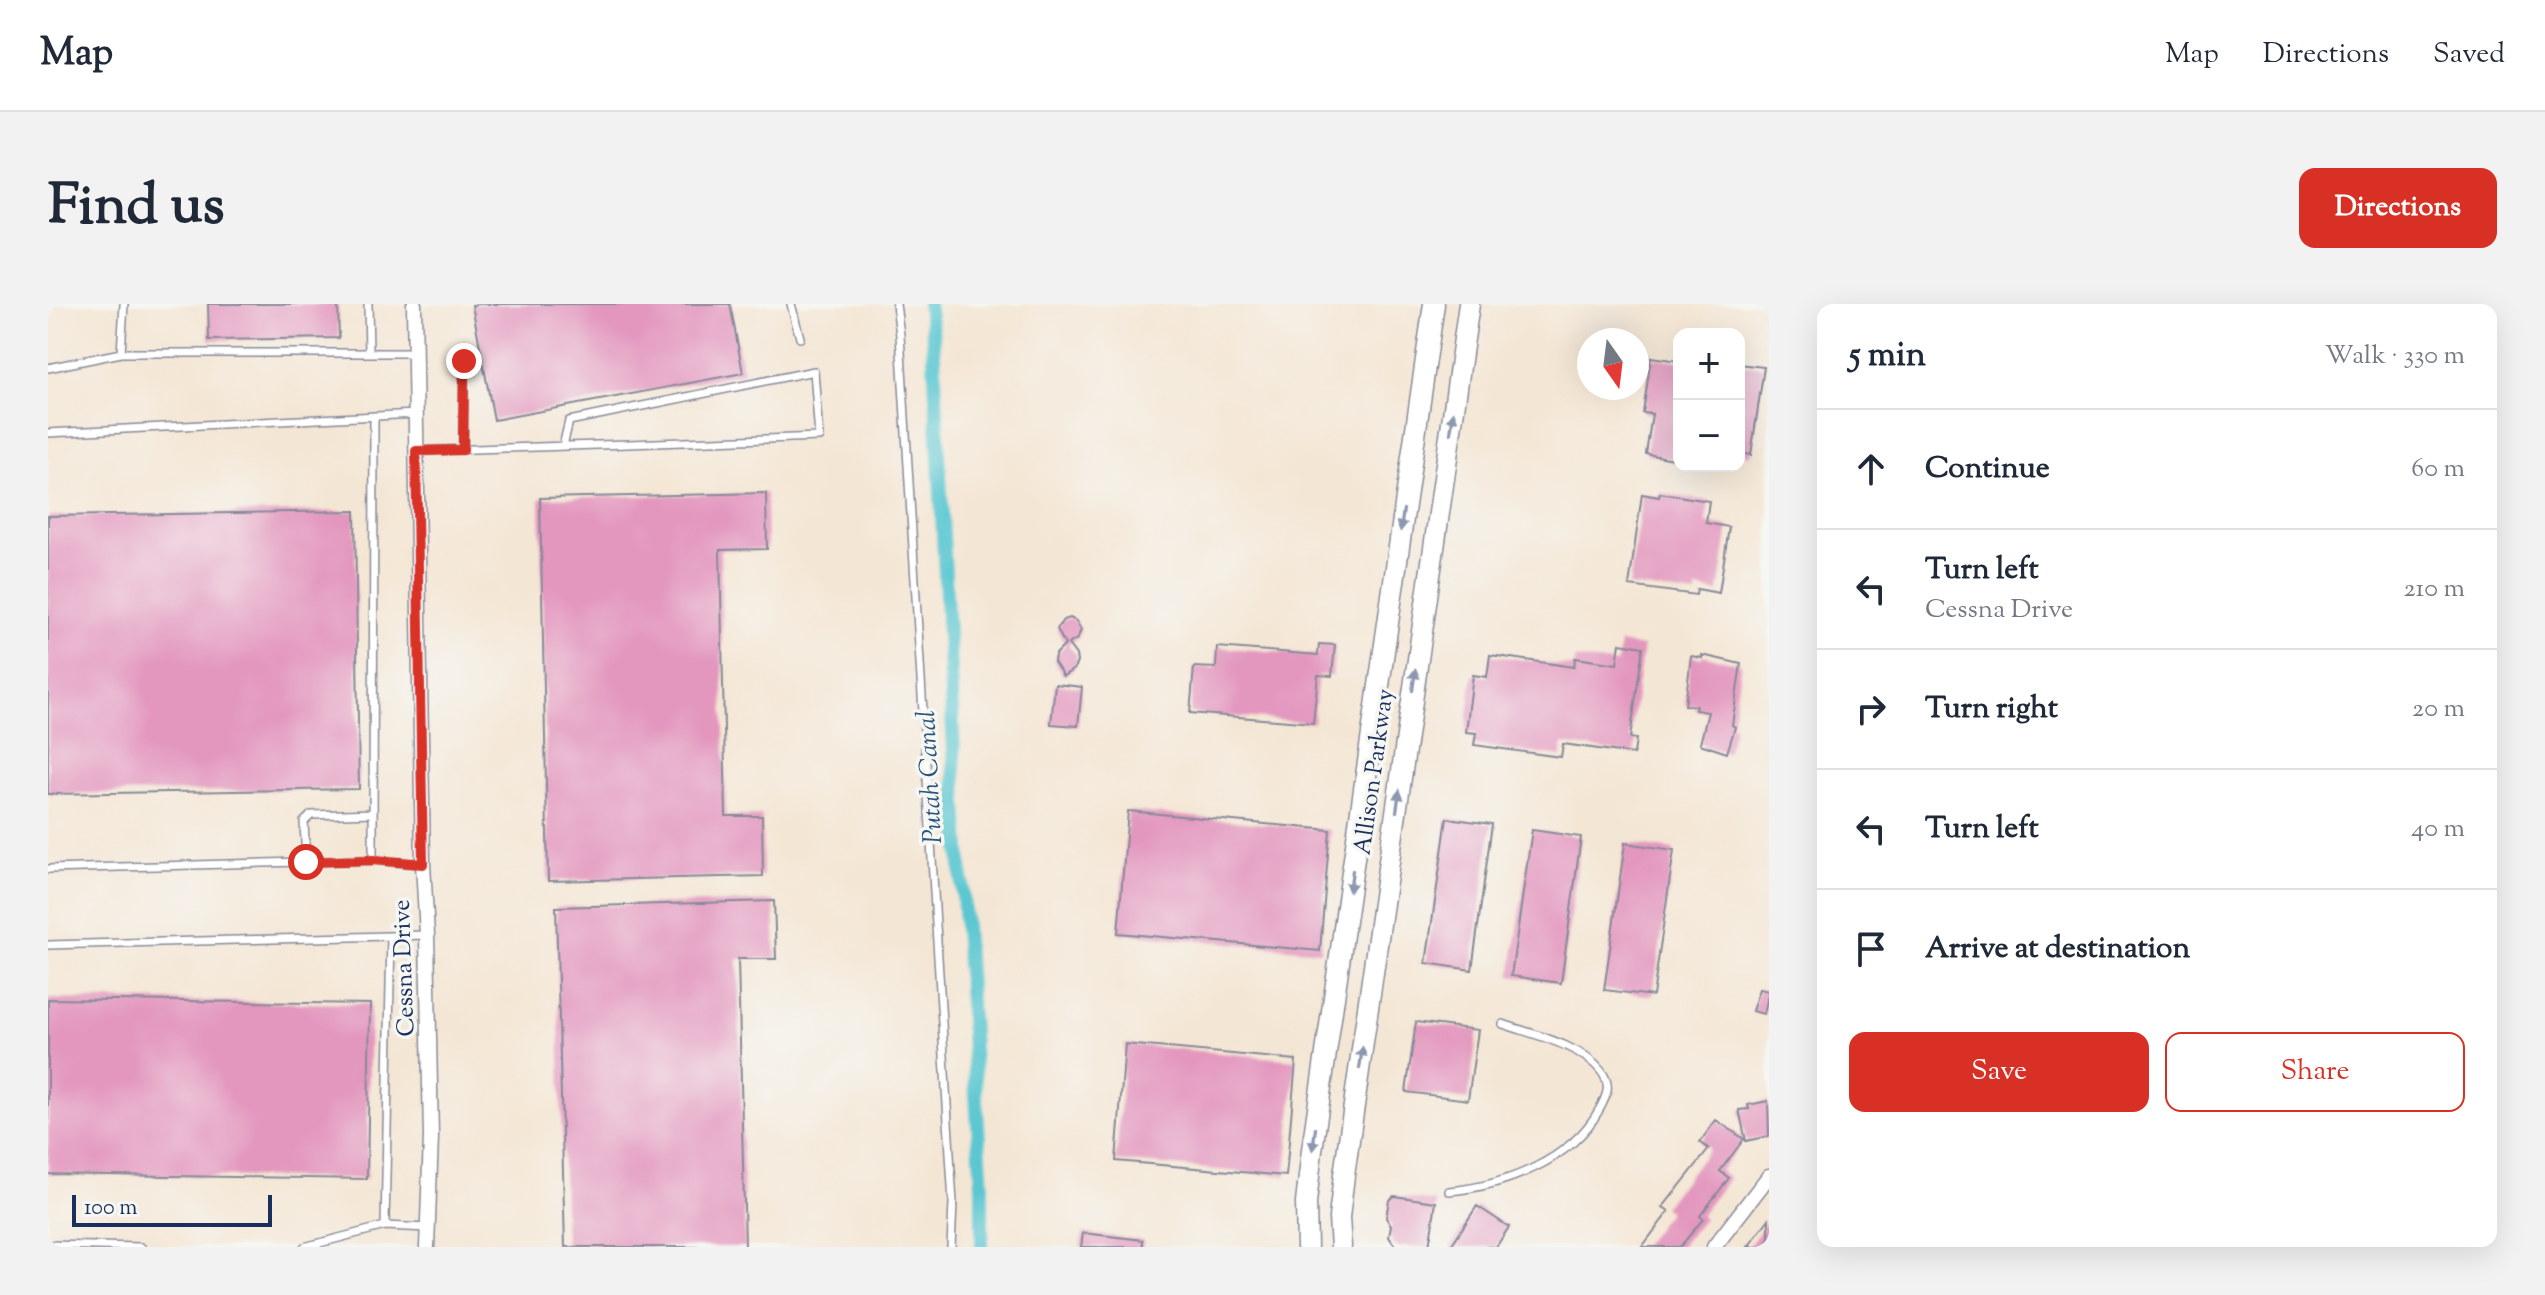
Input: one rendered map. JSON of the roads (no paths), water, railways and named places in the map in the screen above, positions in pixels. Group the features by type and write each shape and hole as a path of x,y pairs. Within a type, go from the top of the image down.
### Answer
{"street":[{"name":"Cessna Drive","path":"414,304 423,864 431,1137 427,1247"},
{"name":"Allison Parkway","path":"1307,1247 1306,1203 1312,1150 1434,304"},
{"name":"Allison Parkway","path":"1341,1247 1339,1218 1346,1160 1469,304"},
{"path":"1714,1247 1769,1176"}],"lane":[{"path":"121,353 124,304"},
{"path":"368,304 369,353"},
{"path":"791,304 800,338"},
{"path":"896,304 950,1158 951,1247"},
{"path":"48,368 121,353 415,353"},
{"path":"463,450 464,361"},
{"path":"416,451 463,450 819,437 814,371 569,421 563,446"},
{"path":"48,433 416,414"},
{"path":"373,860 374,416"},
{"path":"306,862 306,818 311,815 373,813"},
{"path":"48,869 373,860 423,864"},
{"path":"48,945 427,935"},
{"path":"385,1226 391,936"},
{"path":"1449,1191 1493,1183 1558,1154 1584,1132 1607,1094 1608,1084 1603,1073 1587,1059 1569,1048 1503,1024"},
{"path":"304,1247 385,1226 428,1228"},
{"path":"48,1245 141,1247"}],"waterway":[{"name":"Putah Canal","path":"928,304 933,337 955,773 982,1187 982,1247"}]}
